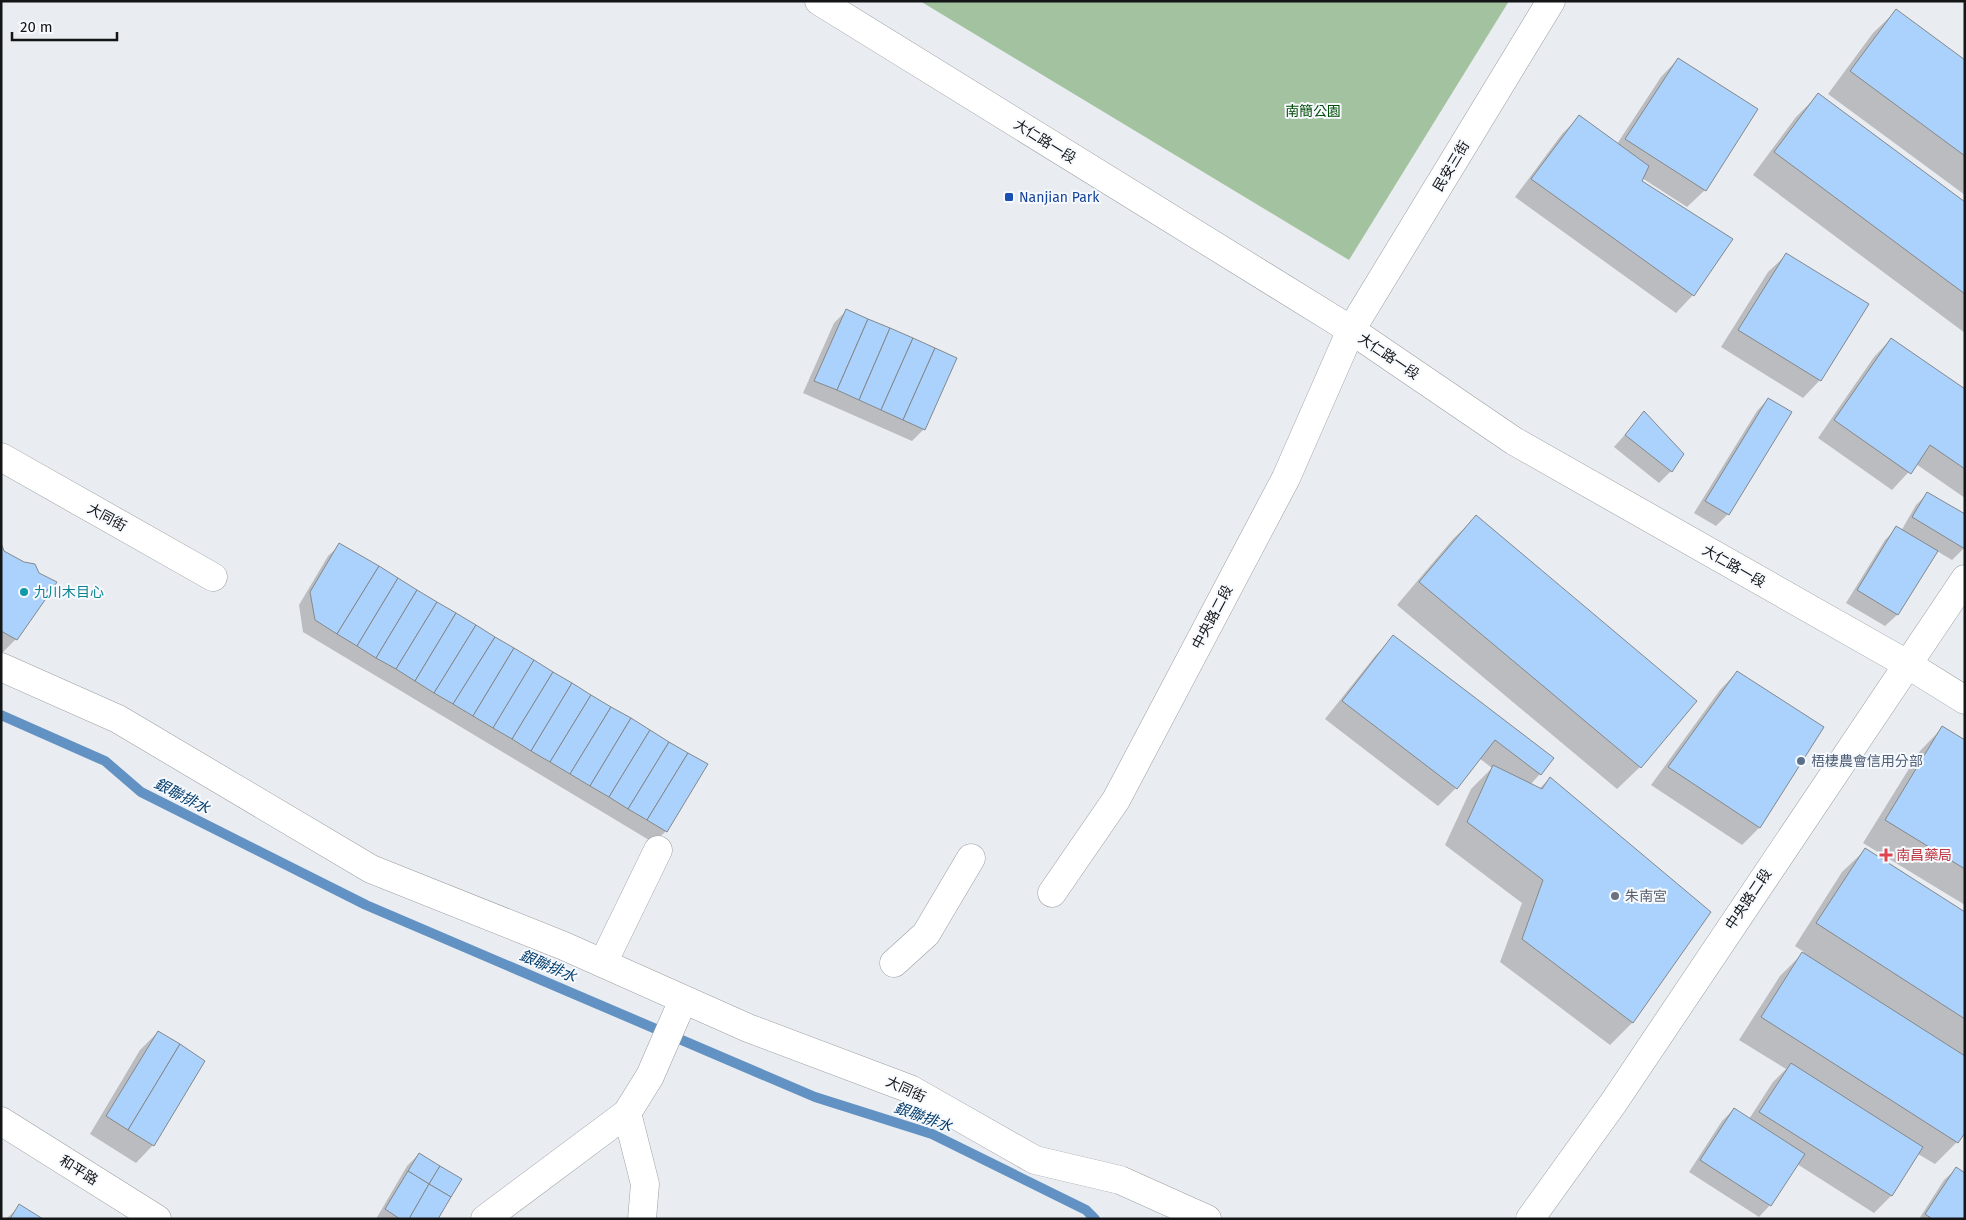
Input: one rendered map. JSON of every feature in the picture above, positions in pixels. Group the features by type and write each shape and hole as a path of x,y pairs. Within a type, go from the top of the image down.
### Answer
{"street":[{"name":"大仁路一段","path":"819,1 1351,330 1514,441 1907,664 1965,700"},
{"name":"民安三街","path":"1351,330 1551,1"},
{"name":"中央路二段","path":"1052,892 1116,800 1286,478 1351,330"},
{"name":"大同街","path":"1,457 213,577"},
{"name":"中央路二段","path":"1530,1219 1614,1102 1965,578"},
{"name":"大同街","path":"1,667 118,720 371,869 603,963 748,1028 910,1089 1035,1160 1120,1180 1207,1219"},
{"path":"603,963 658,850"},
{"path":"894,963 926,934 971,858"},
{"path":"485,1219 627,1113 650,1076 683,1000"},
{"path":"627,1113 645,1184 642,1219"},
{"name":"和平路","path":"1,1121 157,1219"}],"green space":[{"name":"南簡公園","path":"920,1 1509,1 1349,260"}],"building":[{"path":"1896,9 1965,60 1965,156 1850,71"},
{"path":"1678,58 1758,109 1706,191 1625,139"},
{"path":"1818,93 1965,202 1965,294 1774,152"},
{"path":"1579,115 1649,166 1642,181 1733,239 1694,296 1531,179"},
{"path":"1786,253 1869,304 1821,381 1738,330"},
{"path":"846,309 868,319 837,390 814,381"},
{"path":"868,319 890,328 859,400 837,390"},
{"path":"890,328 913,338 881,410 859,400"},
{"path":"913,338 935,348 903,420 881,410"},
{"path":"1891,338 1965,389 1965,469 1930,445 1911,474 1834,420"},
{"path":"935,348 957,358 925,430 903,420"},
{"path":"1768,398 1792,412 1729,515 1705,501"},
{"path":"1644,411 1684,454 1672,472 1625,435"},
{"path":"1927,492 1965,514 1965,549 1912,517"},
{"path":"1476,515 1697,701 1641,768 1419,582"},
{"path":"1896,526 1938,551 1898,615 1857,590"},
{"name":"九川木目心","path":"1,543 4,551 24,562 35,564 39,573 57,582 53,588 48,589 44,595 45,600 17,640 1,631"},
{"path":"339,543 379,566 337,634 315,620 310,592"},
{"path":"379,566 398,578 357,646 337,634"},
{"path":"398,578 417,590 376,658 357,646"},
{"path":"417,590 437,602 396,669 376,658"},
{"path":"437,602 456,613 415,681 396,669"},
{"path":"456,613 476,625 434,693 415,681"},
{"path":"476,625 495,637 453,704 434,693"},
{"path":"1393,635 1554,758 1541,775 1495,740 1457,789 1342,701"},
{"path":"495,637 514,648 473,716 453,704"},
{"path":"514,648 534,660 493,728 473,716"},
{"path":"534,660 553,672 512,739 493,728"},
{"path":"1737,671 1824,727 1760,828 1668,767"},
{"path":"553,672 572,683 531,751 512,739"},
{"path":"572,683 591,695 550,762 531,751"},
{"path":"591,695 611,707 570,774 550,762"},
{"path":"611,707 631,718 590,786 570,774"},
{"path":"631,718 650,730 609,797 590,786"},
{"path":"1942,726 1965,740 1965,869 1885,820"},
{"path":"650,730 669,742 628,809 609,797"},
{"path":"669,742 688,753 647,820 628,809"},
{"path":"688,753 708,764 667,832 647,820"},
{"name":"朱南宮","path":"1493,765 1542,789 1550,777 1711,912 1633,1023 1522,939 1543,880 1467,822"},
{"path":"1865,848 1965,912 1965,1019 1816,923"},
{"path":"1802,952 1965,1056 1965,1133 1958,1143 1761,1017"},
{"path":"158,1031 180,1044 128,1130 106,1116"},
{"path":"180,1044 205,1061 154,1146 128,1130"},
{"path":"1791,1063 1923,1147 1892,1196 1759,1112"},
{"path":"1734,1108 1805,1154 1771,1206 1700,1160"},
{"path":"419,1153 440,1166 429,1184 408,1171"},
{"path":"440,1166 462,1179 451,1197 429,1184"},
{"path":"1956,1167 1965,1173 1965,1219 1932,1219 1925,1214"},
{"path":"408,1171 429,1184 409,1219 400,1219 385,1209"},
{"path":"429,1184 451,1197 438,1219 409,1219"},
{"path":"19,1204 43,1219 10,1219"}],"waterway":[{"name":"銀聯排水","path":"1,715 105,761 141,792 366,905 815,1097 932,1134 1086,1210 1095,1219"}],"place":[{"name":"Nanjian Park","path":"1009,197"},
{"name":"九川木目心","path":"24,592"},
{"name":"梧棲農會信用分部","path":"1801,761"},
{"name":"南昌藥局","path":"1886,855"},
{"name":"朱南宮","path":"1615,896"}]}
